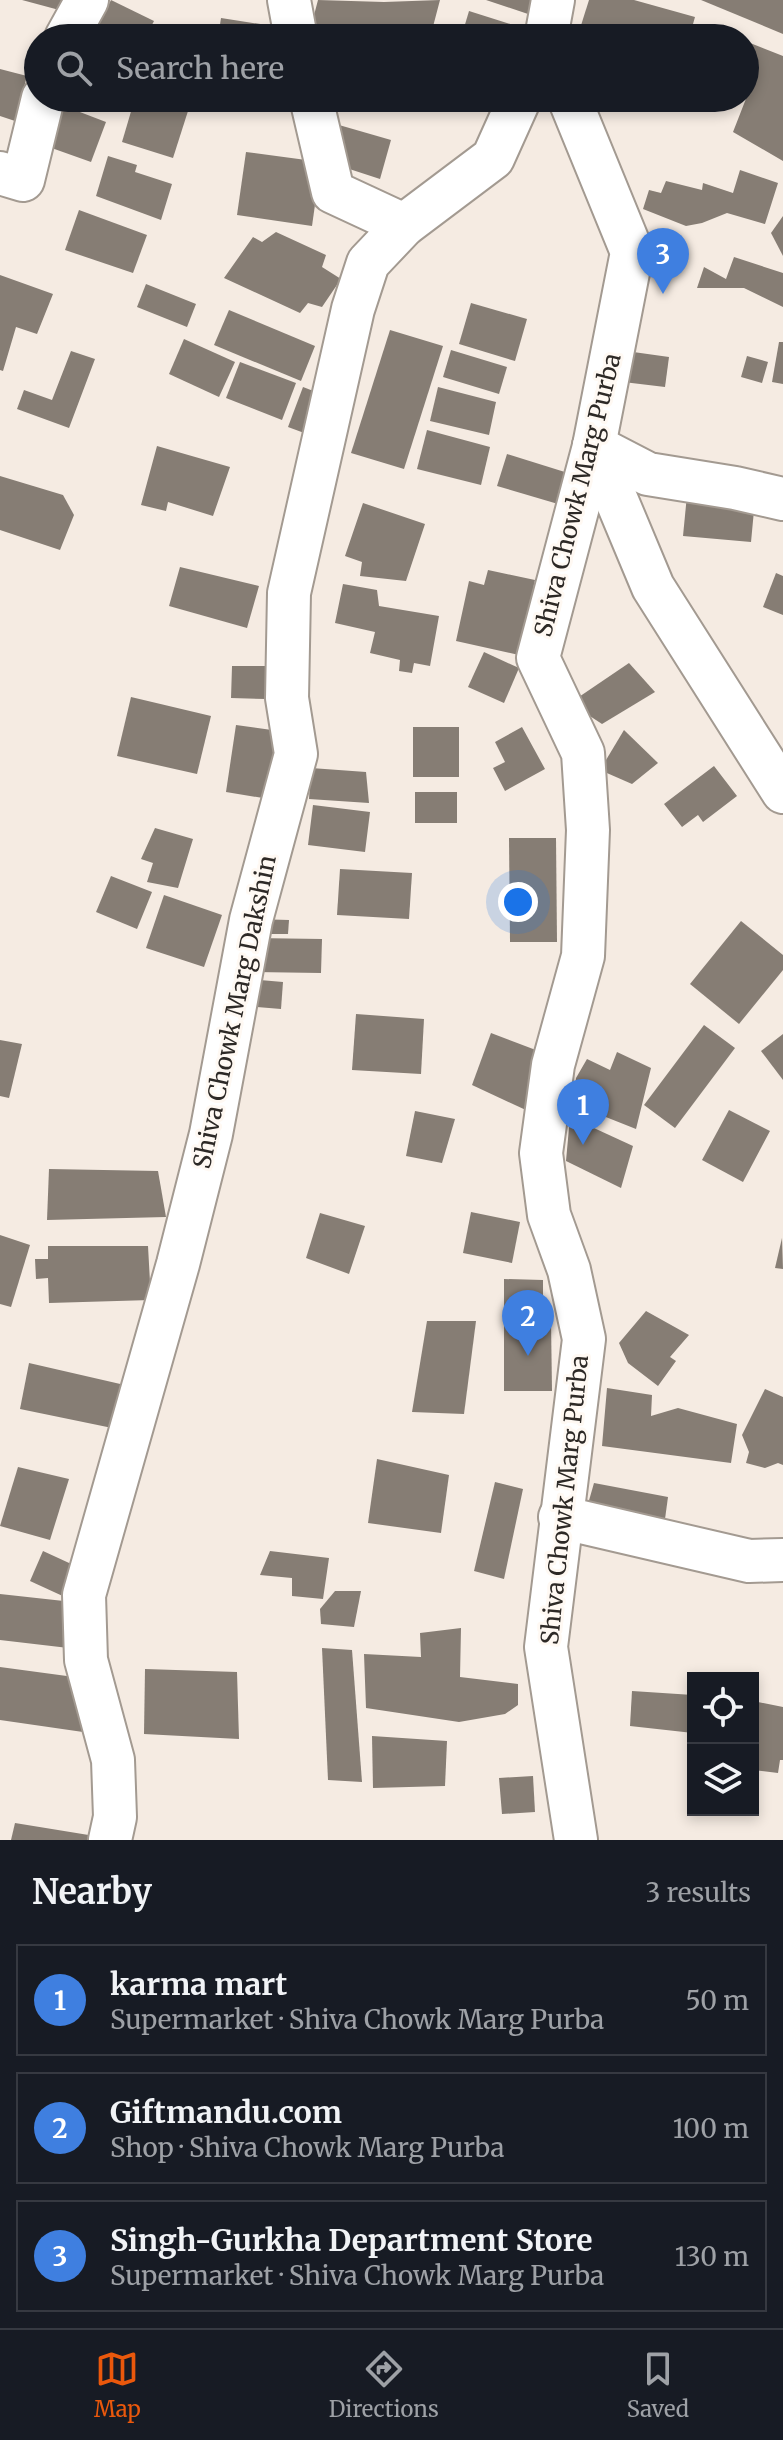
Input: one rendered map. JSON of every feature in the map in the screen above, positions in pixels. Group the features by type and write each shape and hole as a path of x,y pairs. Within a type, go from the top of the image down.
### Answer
{"street":[{"path":"74,24 87,0"},
{"path":"289,0 293,24"},
{"path":"549,24 553,0"},
{"path":"0,173 23,180 40,112"},
{"path":"314,112 333,192 404,225"},
{"name":"Shiva Chowk Marg Dakshin","path":"110,1840 115,1817 113,1760 86,1660 84,1595 178,1264 211,1134 251,920 296,754 287,698 289,593 353,309 368,263 404,225 493,158 514,112"},
{"name":"Shiva Chowk Marg Purba","path":"575,112 632,252 594,446 538,658 583,753 588,830 583,956 553,1065 541,1153 549,1215 569,1270 584,1339 546,1647 576,1840"},
{"path":"594,446 648,474 783,499"},
{"path":"594,446 653,587 783,792"},
{"path":"560,1517 749,1561 783,1560"}],"building":[{"path":"22,0 77,0 74,14"},
{"path":"111,0 154,21 152,24 99,24"},
{"path":"318,0 440,0 434,24 312,24"},
{"path":"486,0 534,0 531,15"},
{"path":"589,0 634,0 695,17 693,24 581,24"},
{"path":"701,0 783,0 783,34"},
{"path":"469,11 510,24 465,24"},
{"path":"221,18 260,24 220,24"},
{"path":"759,47 783,56 783,161 733,132 741,112 759,112"},
{"path":"0,69 24,75 15,121 0,116"},
{"path":"57,112 80,112 106,122 91,162 46,146"},
{"path":"131,112 188,112 173,158 122,142"},
{"path":"339,125 391,140 380,179 331,163"},
{"path":"246,152 321,162 312,226 237,215"},
{"path":"108,156 137,165 135,172 172,184 161,220 96,196"},
{"path":"740,170 778,183 765,224 727,213 686,226 643,209 649,190 661,193 666,181 702,190 703,183 733,193"},
{"path":"79,210 147,235 133,273 65,250"},
{"path":"783,216 783,256 771,233"},
{"path":"276,232 326,255 322,267 341,279 322,307 308,303 300,313 224,278 253,237 262,242"},
{"path":"734,257 783,273 783,307 744,288 697,288 704,267 726,279"},
{"path":"0,275 53,294 37,334 16,327 3,371 0,370"},
{"path":"146,284 196,304 187,327 137,307"},
{"path":"471,303 527,319 515,361 459,344"},
{"path":"229,310 315,346 301,381 214,345"},
{"path":"390,330 443,346 404,469 351,453"},
{"path":"184,339 235,362 219,397 169,374"},
{"path":"779,342 783,342 783,384 772,382"},
{"path":"451,350 507,367 499,394 443,377"},
{"path":"619,350 669,357 665,387 615,381"},
{"path":"71,351 95,359 69,428 17,409 24,390 52,400"},
{"path":"747,356 768,362 762,383 741,377"},
{"path":"240,362 296,383 282,420 226,398"},
{"path":"303,387 329,397 315,437 288,427"},
{"path":"438,387 496,402 489,435 430,421"},
{"path":"427,430 490,447 481,485 417,469"},
{"path":"157,446 230,467 213,516 168,502 166,511 141,505"},
{"path":"507,454 568,473 558,504 497,486"},
{"path":"0,476 63,495 74,515 60,550 0,530"},
{"path":"687,495 755,500 751,542 683,536"},
{"path":"363,503 425,524 406,581 360,576 362,562 345,556"},
{"path":"180,567 259,586 247,628 169,606"},
{"path":"488,570 535,580 519,655 456,641 469,581 484,585"},
{"path":"776,573 783,576 783,615 763,607"},
{"path":"343,584 377,590 379,606 439,616 430,666 414,663 412,673 399,671 400,660 370,653 375,632 335,623"},
{"path":"484,652 519,668 504,703 468,687"},
{"path":"629,663 655,692 602,724 570,703"},
{"path":"232,666 266,666 266,699 231,698"},
{"path":"131,697 211,716 197,774 117,756"},
{"path":"236,725 279,731 269,799 226,792"},
{"path":"413,727 459,727 459,777 413,777"},
{"path":"522,727 545,769 505,791 493,768 505,762 495,742"},
{"path":"624,730 658,763 632,784 600,770"},
{"path":"714,766 737,796 703,822 698,815 682,827 664,804"},
{"path":"311,768 366,772 369,803 309,799"},
{"path":"415,792 457,792 457,823 415,823"},
{"path":"313,805 370,812 365,852 308,845"},
{"path":"155,828 193,839 178,888 147,882 153,863 141,859"},
{"path":"509,838 556,838 557,942 510,942"},
{"path":"340,869 412,873 409,919 337,915"},
{"path":"111,876 152,892 137,929 96,912"},
{"path":"164,895 222,915 204,967 146,948"},
{"path":"255,919 289,920 288,934 255,934"},
{"path":"741,921 783,955 783,970 739,1024 690,984"},
{"path":"252,938 322,939 321,973 252,972"},
{"path":"249,979 283,982 281,1009 246,1006"},
{"path":"356,1014 424,1019 421,1074 352,1070"},
{"path":"704,1025 735,1048 675,1128 644,1105"},
{"path":"491,1033 541,1052 528,1111 472,1085"},
{"path":"783,1034 783,1080 761,1051"},
{"path":"0,1040 22,1044 9,1098 0,1096"},
{"path":"617,1052 651,1068 636,1129 573,1104 576,1078 587,1059 610,1070"},
{"path":"729,1110 770,1131 743,1182 702,1160"},
{"path":"415,1111 455,1119 442,1163 406,1156"},
{"path":"570,1117 633,1146 621,1188 566,1161"},
{"path":"49,1169 158,1171 166,1217 47,1220"},
{"path":"471,1212 520,1222 512,1263 463,1253"},
{"path":"320,1213 365,1226 349,1274 306,1258"},
{"path":"0,1235 30,1245 11,1307 0,1304"},
{"path":"782,1238 783,1269 775,1268"},
{"path":"48,1246 148,1246 151,1300 49,1303 48,1278 36,1279 35,1259 48,1259"},
{"path":"504,1279 543,1280 543,1309 504,1308"},
{"path":"646,1311 689,1335 670,1357 676,1361 658,1386 628,1363 619,1343"},
{"path":"427,1321 476,1321 464,1414 412,1412"},
{"path":"504,1321 551,1321 552,1391 504,1391"},
{"path":"29,1363 129,1386 117,1429 20,1409"},
{"path":"607,1388 652,1395 651,1416 678,1408 737,1424 731,1463 602,1446"},
{"path":"765,1389 783,1397 783,1465 778,1463 765,1468 746,1463 749,1452 742,1435"},
{"path":"377,1459 449,1475 441,1533 368,1523"},
{"path":"18,1467 69,1479 50,1540 0,1526"},
{"path":"495,1482 523,1489 504,1579 474,1571"},
{"path":"594,1483 668,1497 665,1519 588,1504"},
{"path":"43,1551 80,1568 67,1598 30,1581"},
{"path":"270,1551 329,1558 323,1599 292,1596 292,1578 260,1575"},
{"path":"335,1591 361,1591 354,1627 321,1624 320,1609"},
{"path":"0,1594 82,1603 77,1649 0,1640"},
{"path":"461,1628 460,1677 518,1684 518,1705 505,1714 459,1722 366,1708 364,1654 421,1657 420,1633"},
{"path":"322,1648 352,1650 362,1782 328,1780"},
{"path":"0,1667 89,1679 83,1732 0,1720"},
{"path":"145,1669 237,1672 239,1739 144,1734"},
{"path":"632,1691 687,1695 687,1732 630,1726"},
{"path":"759,1702 783,1707 783,1760 780,1760 778,1773 759,1771"},
{"path":"372,1736 447,1741 445,1786 373,1788"},
{"path":"533,1776 535,1812 502,1814 499,1778"},
{"path":"15,1823 107,1838 107,1840 11,1840"}],"place":[{"name":"Singh-Gurkha Department Store","path":"663,294"},
{"name":"karma mart","path":"583,1145"},
{"name":"Giftmandu.com","path":"528,1356"}]}
